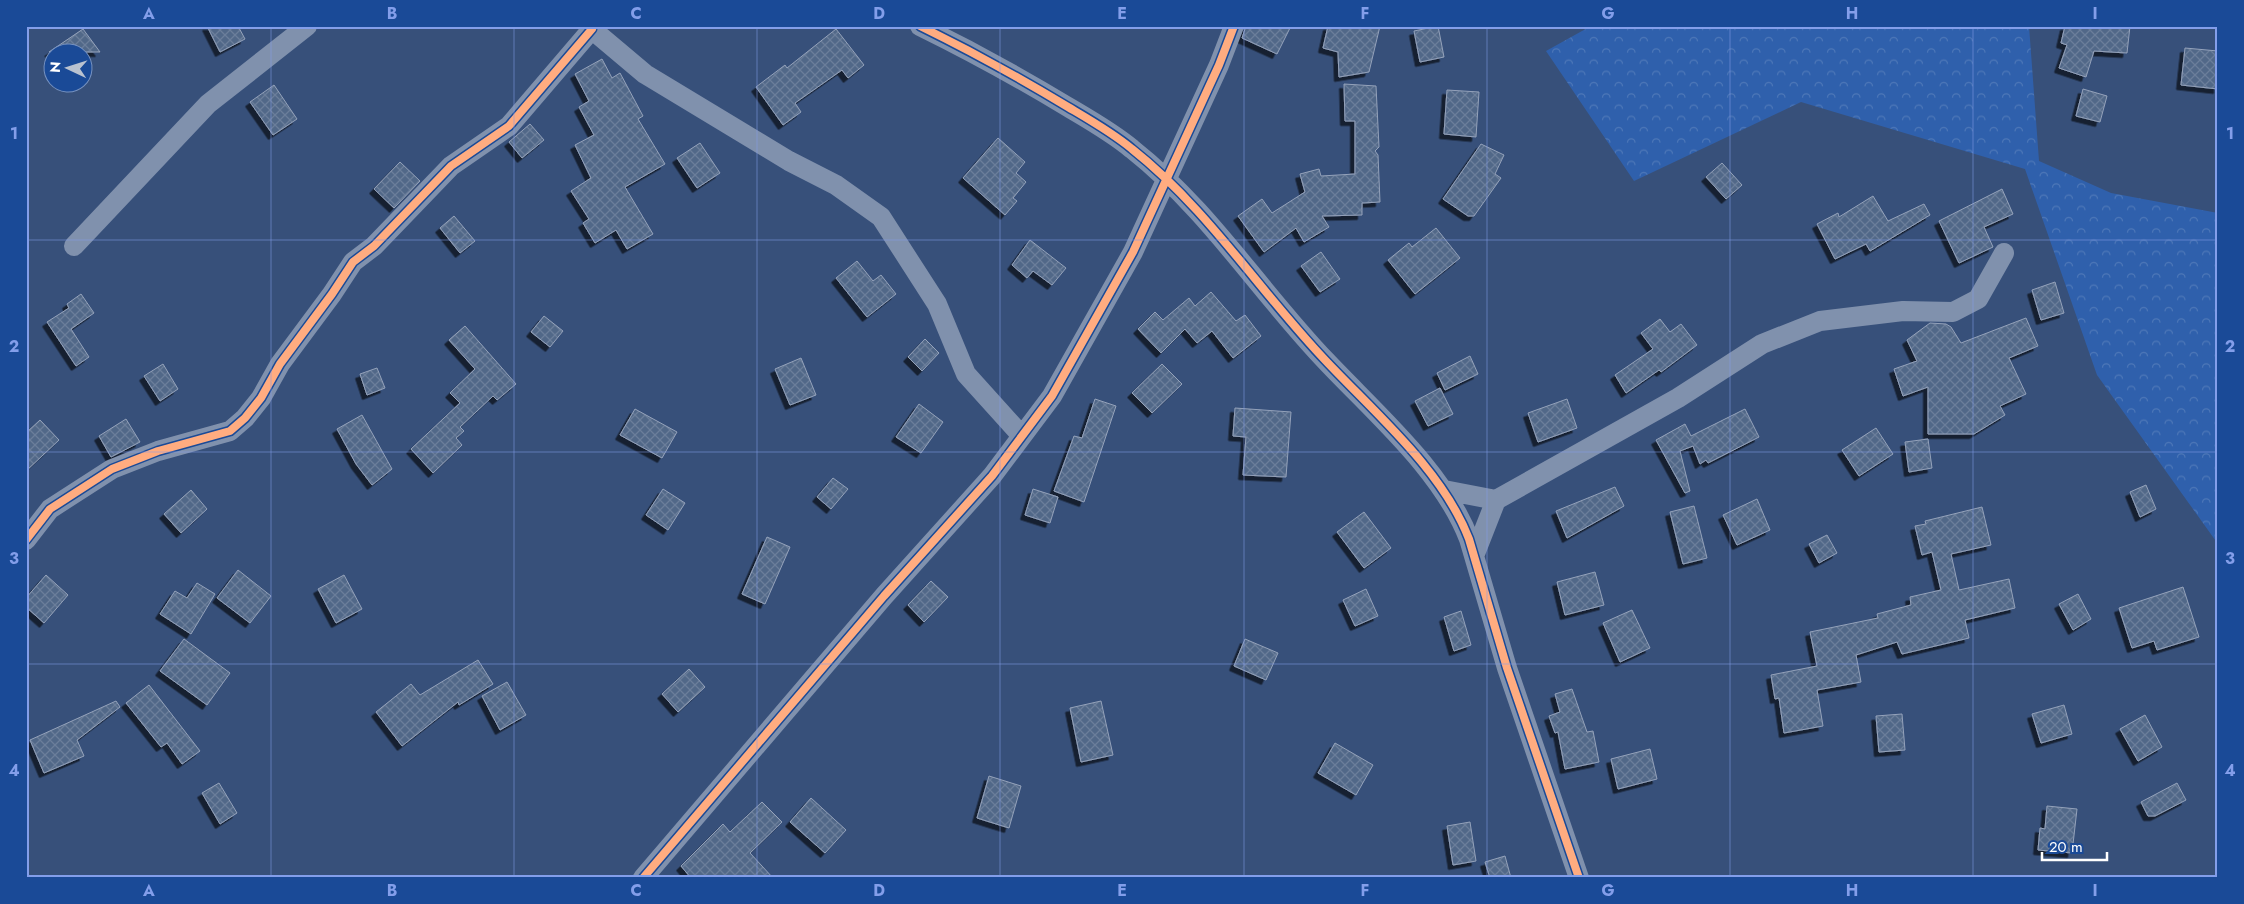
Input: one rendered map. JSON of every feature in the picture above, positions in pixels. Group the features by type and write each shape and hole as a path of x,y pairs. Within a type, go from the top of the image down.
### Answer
{"street":[{"path":"74,246 208,104 307,26"},
{"path":"920,26 1016,76 1094,123 1132,149 1167,180 1244,265 1296,329 1400,439 1444,490 1462,519 1507,668 1579,878"},
{"path":"643,878 865,618 992,476 1052,396 1133,252 1167,180 1234,26"},
{"path":"26,540 50,509 112,469 158,451 230,431 245,418 261,398 280,364 332,294 353,262 374,246 451,166 509,126 590,28 645,74 789,161 836,185 882,217 937,304 966,374 1022,436"},
{"path":"1474,556 1496,500 1678,398 1762,344 1820,321 1903,311 1953,312 1978,299 2004,253"},
{"path":"1444,490 1496,500"}],"green space":[{"path":"1591,26 2029,26 2039,161 2111,193 2218,213 2218,544 2097,375 2025,169 1801,102 1634,181 1546,51"}],"building":[{"path":"207,26 238,26 245,39 220,52"},
{"path":"1246,26 1291,26 1277,54 1242,38"},
{"path":"1328,26 1380,26 1369,72 1339,77 1338,52 1323,48"},
{"path":"1438,26 1444,57 1420,62 1414,31"},
{"path":"2065,26 2130,26 2127,53 2094,51 2086,77 2059,68 2067,45 2061,43"},
{"path":"83,29 100,52 92,52 92,42 64,42"},
{"path":"836,29 864,65 848,78 842,70 795,103 801,112 783,125 756,87 785,65 787,68"},
{"path":"2185,48 2218,51 2218,89 2181,85"},
{"path":"602,59 612,78 620,73 643,116 638,119 665,164 625,187 653,234 627,249 616,230 595,243 583,223 589,219 571,191 591,178 575,145 594,135 579,107 589,101 575,74"},
{"path":"1344,84 1376,86 1379,147 1375,151 1378,155 1380,202 1362,203 1362,215 1322,216 1329,227 1304,242 1296,228 1264,252 1238,216 1262,199 1272,213 1305,192 1300,174 1319,169 1321,176 1355,174 1355,121 1345,121"},
{"path":"274,85 297,119 273,135 250,102"},
{"path":"2083,89 2107,96 2100,122 2076,116"},
{"path":"1447,90 1479,92 1476,137 1444,134"},
{"path":"530,124 544,140 522,158 509,142"},
{"path":"998,138 1025,162 1016,173 1026,182 1013,198 1017,201 1005,215 963,178"},
{"path":"700,143 720,173 697,188 677,158"},
{"path":"1481,144 1504,155 1495,174 1501,178 1474,216 1468,216 1443,199"},
{"path":"400,162 420,181 394,208 374,189"},
{"path":"1722,163 1742,185 1726,199 1706,177"},
{"path":"2002,189 2013,214 1984,227 1993,247 1959,263 1939,221"},
{"path":"1873,196 1888,221 1924,204 1930,215 1870,251 1866,244 1835,259 1817,224 1838,213 1839,217"},
{"path":"454,216 475,241 460,253 440,228"},
{"path":"1436,228 1460,258 1415,294 1388,260 1409,243 1412,247"},
{"path":"1030,240 1066,268 1052,285 1033,271 1027,278 1012,265"},
{"path":"1321,252 1340,279 1320,292 1301,266"},
{"path":"857,261 873,281 881,275 896,294 867,317 836,278"},
{"path":"2055,282 2064,313 2041,320 2032,290"},
{"path":"1211,292 1236,321 1245,315 1261,336 1233,358 1212,331 1197,343 1185,329 1161,353 1138,329 1155,312 1163,320 1189,298 1195,306"},
{"path":"81,294 94,313 71,329 89,357 76,366 47,322 69,308 67,304"},
{"path":"544,316 563,331 550,347 531,332"},
{"path":"2026,318 2038,346 2009,358 2026,394 2000,406 2005,415 1974,434 1928,434 1928,387 1903,396 1894,369 1917,361 1907,340 1930,323 1946,324 1951,327 1961,343"},
{"path":"1660,319 1670,332 1681,324 1697,345 1661,372 1659,370 1626,393 1615,375 1653,349 1641,333"},
{"path":"465,326 516,384 497,400 493,396 460,427 464,431 456,438 462,445 433,473 411,449 460,403 450,393 475,369 449,340"},
{"path":"925,339 939,353 922,371 908,357"},
{"path":"1470,356 1478,374 1445,390 1437,373"},
{"path":"801,358 816,395 790,405 775,369"},
{"path":"163,364 178,389 160,401 144,376"},
{"path":"1162,364 1182,384 1152,413 1132,393"},
{"path":"377,368 385,388 367,395 360,374"},
{"path":"1440,388 1453,414 1428,426 1415,401"},
{"path":"1095,399 1116,406 1084,502 1054,491 1074,436 1082,438"},
{"path":"1567,399 1577,428 1538,442 1528,413"},
{"path":"919,404 943,422 921,453 896,437"},
{"path":"1235,408 1291,412 1286,477 1243,475 1246,437 1233,436"},
{"path":"635,409 677,432 662,458 620,435"},
{"path":"1745,409 1759,437 1708,463 1706,460 1700,464 1693,446 1680,451 1690,491 1685,493 1656,440 1685,424 1691,436"},
{"path":"362,415 392,469 372,485 356,464 337,429"},
{"path":"126,419 140,442 111,457 99,436"},
{"path":"40,420 59,440 26,471 26,433"},
{"path":"1876,428 1893,454 1859,476 1842,450"},
{"path":"1928,439 1932,468 1909,472 1905,442"},
{"path":"833,478 848,489 831,509 817,497"},
{"path":"2146,485 2156,509 2140,517 2130,492"},
{"path":"1615,487 1624,506 1567,538 1556,511"},
{"path":"663,489 685,503 668,530 646,515"},
{"path":"1033,489 1058,497 1050,523 1025,515"},
{"path":"191,490 207,509 181,533 164,514"},
{"path":"1757,499 1770,530 1737,545 1723,515"},
{"path":"1694,506 1707,558 1683,564 1670,512"},
{"path":"1982,507 1991,545 1951,554 1959,590 2009,579 2015,608 1965,620 1969,638 1902,654 1897,642 1856,655 1861,682 1817,690 1823,726 1784,733 1779,698 1775,699 1771,675 1817,666 1810,632 1878,618 1877,614 1911,605 1910,597 1941,590 1932,552 1922,555 1915,526 1926,524 1925,521"},
{"path":"1364,512 1391,548 1364,568 1337,532"},
{"path":"1827,535 1837,553 1819,563 1809,544"},
{"path":"767,537 790,547 765,604 742,594"},
{"path":"238,570 271,596 250,623 217,598"},
{"path":"1595,572 1604,605 1565,615 1557,582"},
{"path":"46,575 68,595 44,623 26,607 26,598"},
{"path":"344,575 362,609 336,623 318,589"},
{"path":"931,581 948,597 924,622 908,605"},
{"path":"197,583 215,594 191,634 160,614 175,591 187,598"},
{"path":"2183,587 2199,637 2157,650 2154,641 2132,648 2119,608"},
{"path":"1366,589 1378,616 1355,626 1343,600"},
{"path":"2078,594 2091,619 2073,630 2059,604"},
{"path":"1632,610 1650,648 1620,662 1603,623"},
{"path":"1461,611 1471,645 1454,651 1444,617"},
{"path":"184,639 230,673 207,705 160,671"},
{"path":"1245,639 1278,653 1266,680 1234,666"},
{"path":"478,660 493,684 459,705 458,702 402,746 376,712 411,684 420,695"},
{"path":"689,669 705,687 678,712 662,694"},
{"path":"507,682 526,715 500,730 482,696"},
{"path":"149,685 200,751 182,764 167,743 161,747 126,703"},
{"path":"1572,689 1587,732 1593,731 1599,762 1565,769 1558,732 1555,733 1549,716 1560,712 1555,694"},
{"path":"116,701 120,707 77,740 84,756 44,773 30,740"},
{"path":"1101,701 1113,755 1081,762 1070,708"},
{"path":"2064,705 2072,734 2041,743 2032,714"},
{"path":"1902,714 1905,750 1879,752 1876,716"},
{"path":"2145,715 2162,747 2138,761 2120,729"},
{"path":"1335,743 1373,765 1356,795 1318,773"},
{"path":"1650,749 1657,779 1618,789 1611,759"},
{"path":"989,776 1021,786 1009,828 977,818"},
{"path":"219,783 237,813 220,824 202,793"},
{"path":"2177,783 2186,800 2155,816 2148,816 2141,802"},
{"path":"811,798 846,830 825,853 790,822"},
{"path":"762,802 782,822 750,853 773,878 691,878 681,866 723,824 730,832"},
{"path":"2047,806 2077,809 2072,853 2038,850 2040,828 2045,829"},
{"path":"1470,822 1476,861 1453,865 1447,826"},
{"path":"1505,856 1511,878 1490,878 1485,862"}],"cycle path":[{"path":"920,26 1032,86 1125,143 1185,198 1302,335 1426,467 1443,490 1469,539 1507,668 1579,878"},
{"path":"643,878 884,596 992,476 1052,396 1133,252 1219,65 1234,26"},
{"path":"26,540 50,509 112,469 158,451 230,431 245,418 261,398 280,364 332,294 353,262 374,246 451,166 509,126 592,29"}]}
